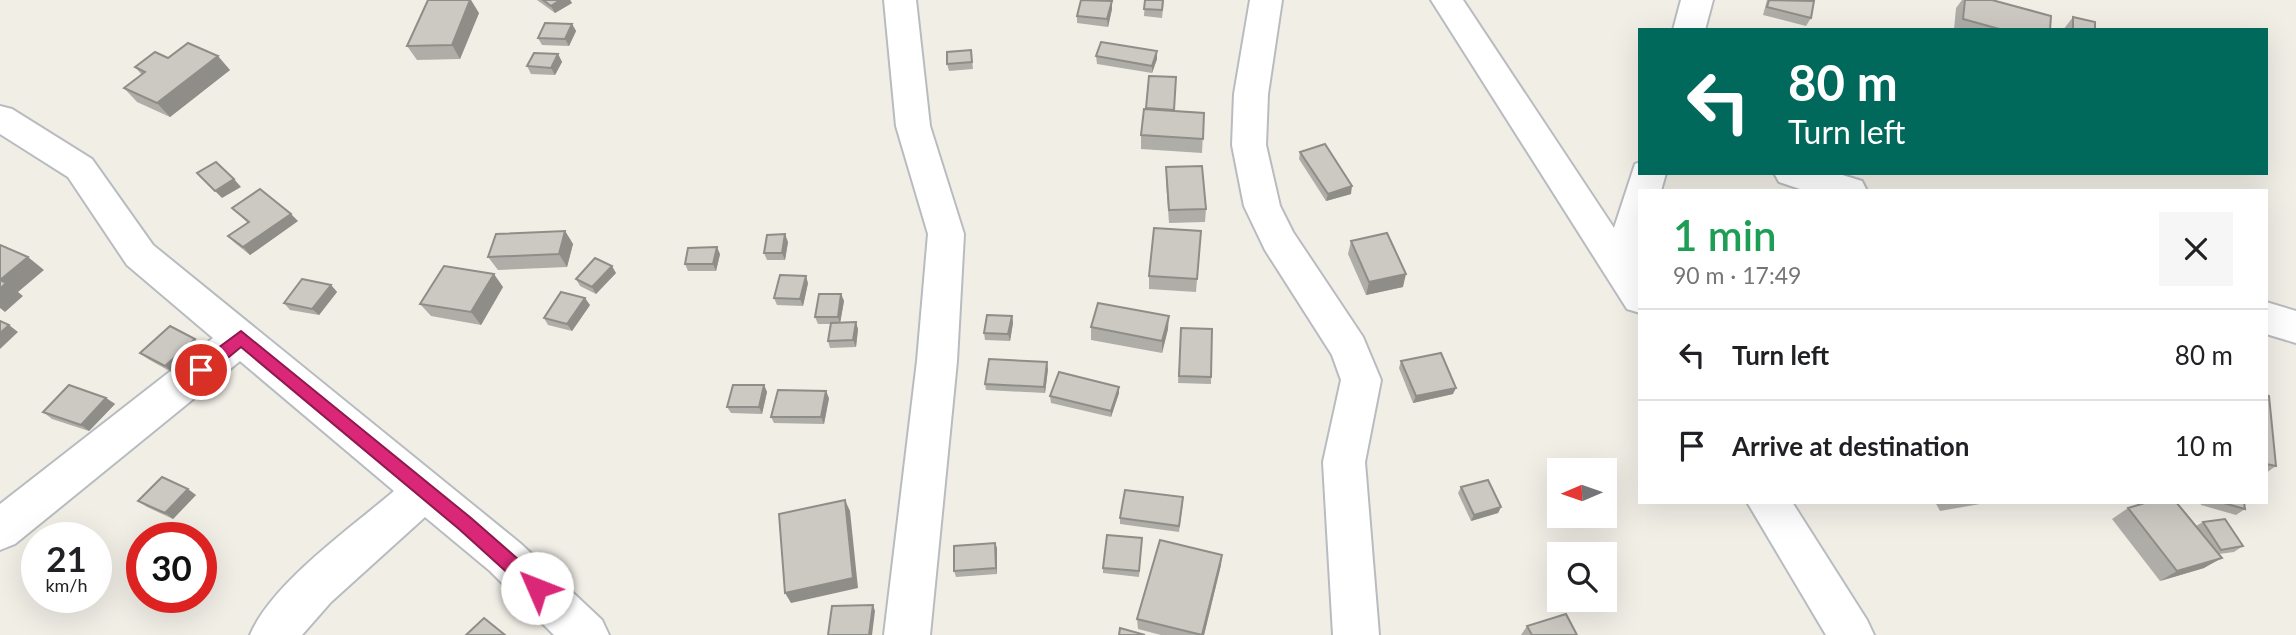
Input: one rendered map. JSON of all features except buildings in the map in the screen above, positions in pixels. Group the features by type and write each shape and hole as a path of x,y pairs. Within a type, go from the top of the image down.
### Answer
{"street":[{"path":"900,0 913,126 946,234 937,361 907,635"},
{"path":"1266,0 1251,94 1249,145 1262,206 1278,240 1349,349 1362,380 1343,462 1356,635"},
{"path":"1447,0 1630,283"},
{"path":"1690,28 1697,0"},
{"path":"0,118 80,168 140,255 505,557 586,635"},
{"path":"1798,175 1843,189"},
{"path":"1630,283 1638,219"},
{"path":"2268,319 2296,327"},
{"path":"0,530 241,338"},
{"path":"273,635 315,587 425,490"},
{"path":"1769,504 1851,635"}],"route":[{"path":"201,370 241,338 465,523 537,588"}]}
